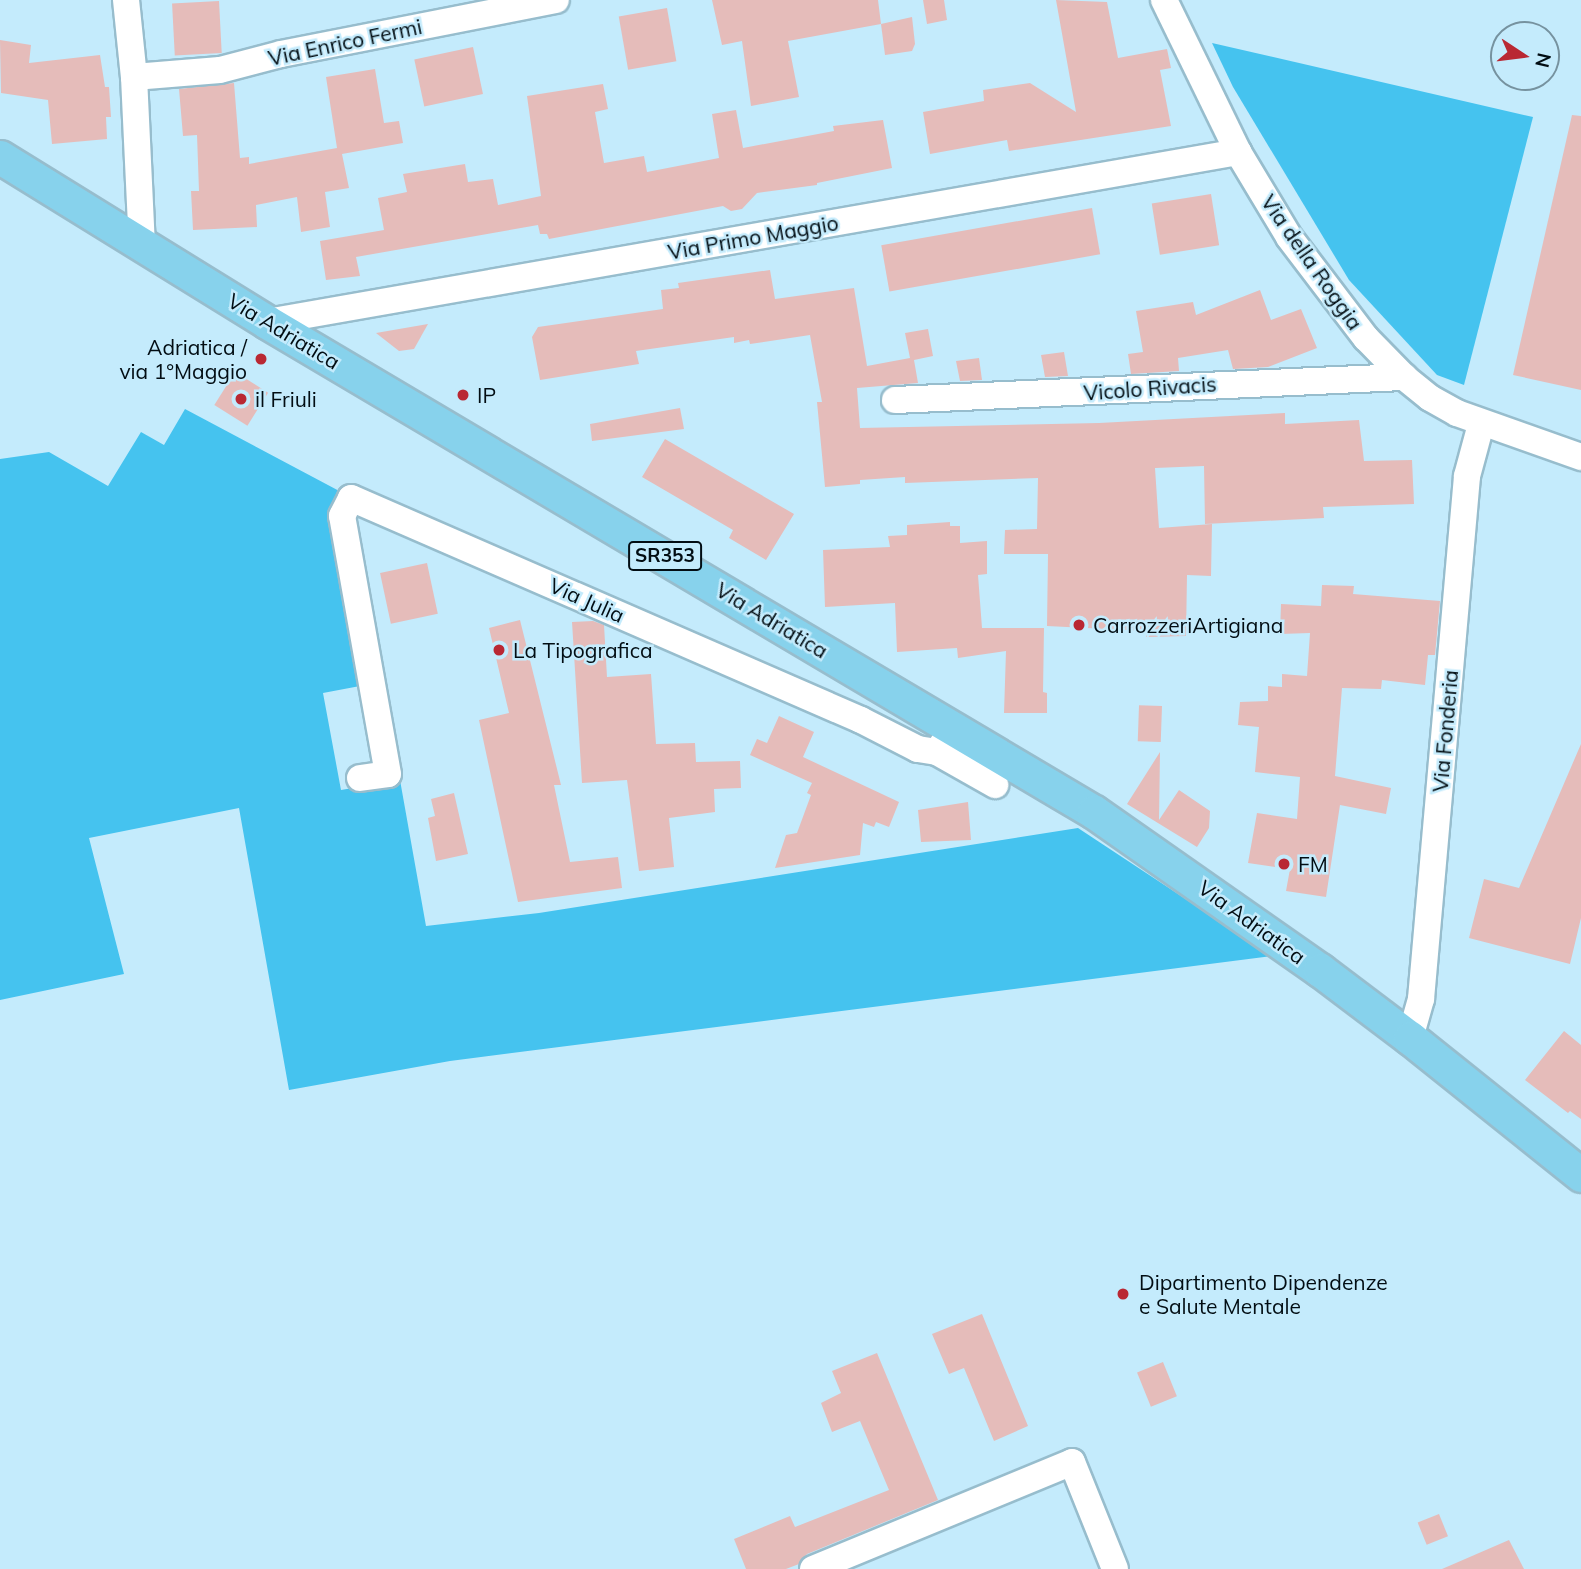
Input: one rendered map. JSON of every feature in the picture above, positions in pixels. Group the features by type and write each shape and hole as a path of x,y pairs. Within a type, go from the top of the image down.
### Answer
{"main road":[{"name":"Via Adriatica","path":"0,157 267,322 881,684 946,739 1094,812 1231,905 1320,970 1410,1038 1581,1175"}],"street":[{"path":"126,0 134,77 142,244"},
{"name":"Via Enrico Fermi","path":"134,77 220,71 281,54 556,0"},
{"name":"Via della Roggia","path":"1164,0 1238,152 1289,237 1366,338 1404,377 1430,398 1481,424 1581,457"},
{"name":"Via Primo Maggio","path":"267,322 1238,152"},
{"name":"Vicolo Rivacis","path":"895,400 1034,396 1173,386 1404,377"},
{"name":"Via Fonderia","path":"1410,1038 1421,999 1467,476 1481,424"},
{"name":"Via Julia","path":"360,778 388,774 342,516 351,498 861,720 918,750 946,739 995,785"},
{"path":"861,720 881,684"},
{"path":"813,1569 1072,1462 1115,1569"}],"shaded area":[{"path":"1212,43 1533,117 1464,385 1437,375 1349,280 1233,87"},
{"path":"185,409 343,493 360,686 323,693 341,790 400,780 426,926 539,913 1078,828 1272,956 450,1061 289,1090 239,808 89,838 124,974 0,1000 0,459 49,452 108,486 141,432 164,445"}],"building":[{"path":"712,0 878,0 881,24 788,41 799,97 751,106 742,41 722,45"},
{"path":"923,0 944,0 947,20 927,24"},
{"path":"1056,0 1107,2 1118,58 1167,49 1171,68 1160,70 1171,126 1009,151 1007,140 930,154 923,112 984,101 983,90 1030,83 1076,112"},
{"path":"219,1 222,53 175,55 172,3"},
{"path":"667,8 676,61 628,70 619,17"},
{"path":"912,17 915,44 912,51 885,55 881,24"},
{"path":"0,40 31,45 29,63 100,55 105,87 109,87 111,117 106,117 107,139 52,144 48,100 1,93"},
{"path":"473,47 483,94 424,106 414,59"},
{"path":"375,69 384,123 399,121 403,143 342,154 349,188 325,192 330,227 301,232 297,197 256,205 257,227 193,230 191,191 199,191 197,135 183,136 179,89 234,83 240,158 249,157 249,164 337,148 326,77"},
{"path":"603,84 608,109 595,112 604,163 644,156 647,172 719,158 712,114 736,110 743,148 834,131 833,126 883,120 892,168 817,185 757,193 742,209 731,211 723,206 549,239 547,234 540,234 538,225 356,257 360,276 326,280 320,241 384,230 378,198 407,192 403,174 465,164 468,182 493,179 498,205 541,196 527,96"},
{"path":"1572,115 1581,116 1581,390 1513,375"},
{"path":"1211,194 1219,245 1160,255 1152,203"},
{"path":"1092,208 1100,254 889,291 881,245"},
{"path":"770,270 775,299 854,288 867,366 910,358 905,333 928,329 933,356 914,360 918,383 857,388 860,428 1099,423 1285,413 1285,424 1359,420 1364,461 1412,460 1414,504 1323,507 1324,518 1205,524 1204,466 1155,468 1159,528 1212,524 1211,576 1187,575 1186,636 1146,637 1146,631 1047,626 1048,554 1004,554 1005,530 1037,529 1038,478 905,483 905,477 860,480 860,484 825,487 817,402 822,402 810,335 750,344 749,340 734,343 734,337 636,351 639,364 540,380 532,337 538,327 663,309 661,290 679,288 678,283"},
{"path":"1260,290 1271,320 1301,309 1317,348 1268,367 1233,369 1228,350 1178,358 1179,371 1131,374 1128,354 1143,352 1136,311 1193,302 1196,315"},
{"path":"428,324 414,349 399,351 376,333"},
{"path":"1064,352 1068,376 1045,377 1041,355"},
{"path":"979,358 982,380 960,381 956,361"},
{"name":"il Friuli","path":"235,372 268,393 247,426 214,405"},
{"path":"680,408 684,429 592,441 590,424"},
{"path":"665,439 794,514 766,560 729,538 733,530 642,477"},
{"path":"950,522 950,526 960,526 960,543 987,541 987,574 978,575 982,628 1044,628 1043,692 1047,693 1047,713 1004,713 1006,651 958,658 957,648 897,652 895,603 825,607 823,550 890,547 888,536 907,535 907,525"},
{"path":"427,563 438,614 391,624 380,573"},
{"path":"1322,585 1354,586 1353,594 1440,601 1435,655 1428,655 1425,685 1382,680 1381,689 1342,688 1335,776 1391,788 1386,814 1340,805 1326,897 1286,891 1290,869 1248,863 1257,813 1297,819 1300,777 1255,772 1259,727 1238,725 1240,702 1268,701 1268,686 1282,687 1282,674 1307,676 1310,633 1280,634 1281,604 1321,606"},
{"path":"520,620 561,785 554,785 570,862 618,857 622,888 518,902 479,720 509,713 489,628"},
{"path":"593,621 604,625 607,677 651,674 656,744 695,743 696,762 740,761 741,788 714,789 715,812 669,818 674,867 639,871 627,780 582,783 572,622"},
{"path":"1139,705 1162,706 1161,742 1138,741"},
{"path":"779,716 814,732 803,757 899,802 889,827 876,822 874,827 863,823 860,855 775,868 786,835 797,833 811,795 807,793 812,783 750,755 757,739 767,743"},
{"path":"1581,744 1581,918 1570,964 1469,938 1484,879 1519,888"},
{"path":"1160,752 1159,820 1179,790 1210,811 1209,828 1197,847 1127,804"},
{"path":"454,793 468,854 436,861 428,818 435,816 431,799"},
{"path":"968,802 971,840 921,842 918,810"},
{"path":"1564,1031 1581,1045 1581,1119 1570,1111 1568,1113 1525,1080"},
{"path":"982,1314 1028,1426 994,1441 964,1368 949,1374 932,1334"},
{"path":"877,1353 938,1500 807,1554 799,1564 786,1569 746,1569 734,1539 790,1516 795,1527 889,1490 860,1421 832,1432 821,1403 841,1393 832,1371"},
{"path":"1163,1362 1177,1396 1151,1407 1137,1372"},
{"path":"1439,1514 1448,1536 1427,1545 1418,1523"},
{"path":"1509,1540 1524,1569 1442,1569"}],"place":[{"name":"Adriatica / via 1°Maggio","path":"261,359"},
{"name":"IP","path":"463,395"},
{"name":"il Friuli","path":"241,399"},
{"name":"CarrozzeriArtigiana","path":"1079,625"},
{"name":"La Tipografica","path":"499,650"},
{"name":"FM","path":"1284,864"},
{"name":"Dipartimento Dipendenze e Salute Mentale","path":"1123,1294"}]}
